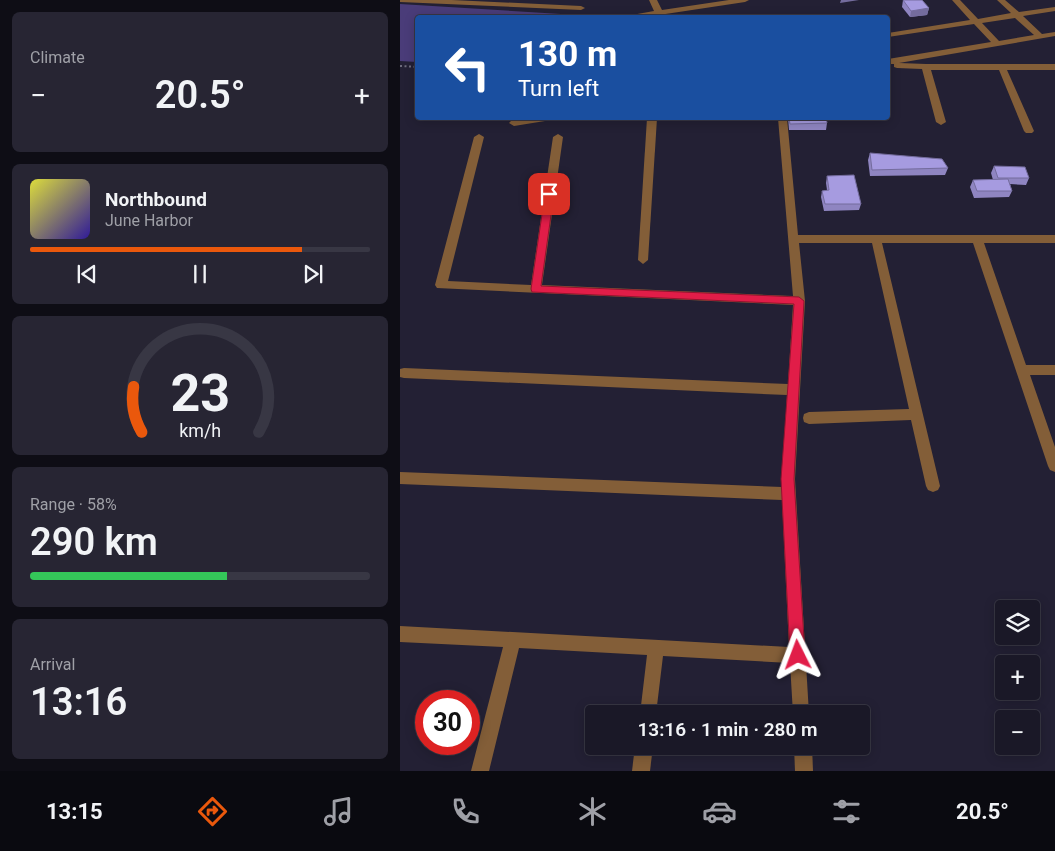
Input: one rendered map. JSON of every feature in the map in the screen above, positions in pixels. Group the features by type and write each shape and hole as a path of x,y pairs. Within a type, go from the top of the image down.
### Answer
{"street":[{"path":"400,0 580,4"},
{"path":"654,0 659,12"},
{"path":"639,15 745,0"},
{"path":"956,0 997,44"},
{"path":"1001,0 1040,36"},
{"path":"890,35 1055,9"},
{"path":"890,63 1055,34"},
{"path":"890,63 926,67 1055,67"},
{"path":"926,67 941,122"},
{"path":"1002,67 1029,131"},
{"path":"514,123 533,120"},
{"path":"643,260 652,120"},
{"path":"782,120 795,240 799,301 788,494 801,705"},
{"path":"479,137 441,285 799,301"},
{"path":"536,289 558,137"},
{"path":"876,239 933,486"},
{"path":"977,239 1055,466"},
{"path":"795,240 1055,239"},
{"path":"1022,370 1055,370"},
{"path":"404,373 794,390"},
{"path":"810,418 916,414"},
{"path":"400,478 788,494"},
{"path":"400,634 798,655"},
{"path":"480,771 513,640"},
{"path":"649,705 656,647"},
{"path":"640,771 643,755"},
{"path":"803,755 804,771"}],"path":[{"path":"400,66 415,67"}],"shaded area":[{"path":"400,4 561,14 415,15 415,62 400,61"}],"building":[{"path":"903,0 922,0 929,8 911,11"},
{"path":"789,120 826,120 827,123 790,124"},
{"path":"870,153 942,159 948,168 872,170"},
{"path":"994,166 1025,167 1029,178 998,178"},
{"path":"854,175 861,204 825,204 822,191 829,190 827,176"},
{"path":"1008,179 1012,191 977,191 973,180"}],"route":[{"path":"549,194 536,289 799,301 788,479 798,655"}]}
